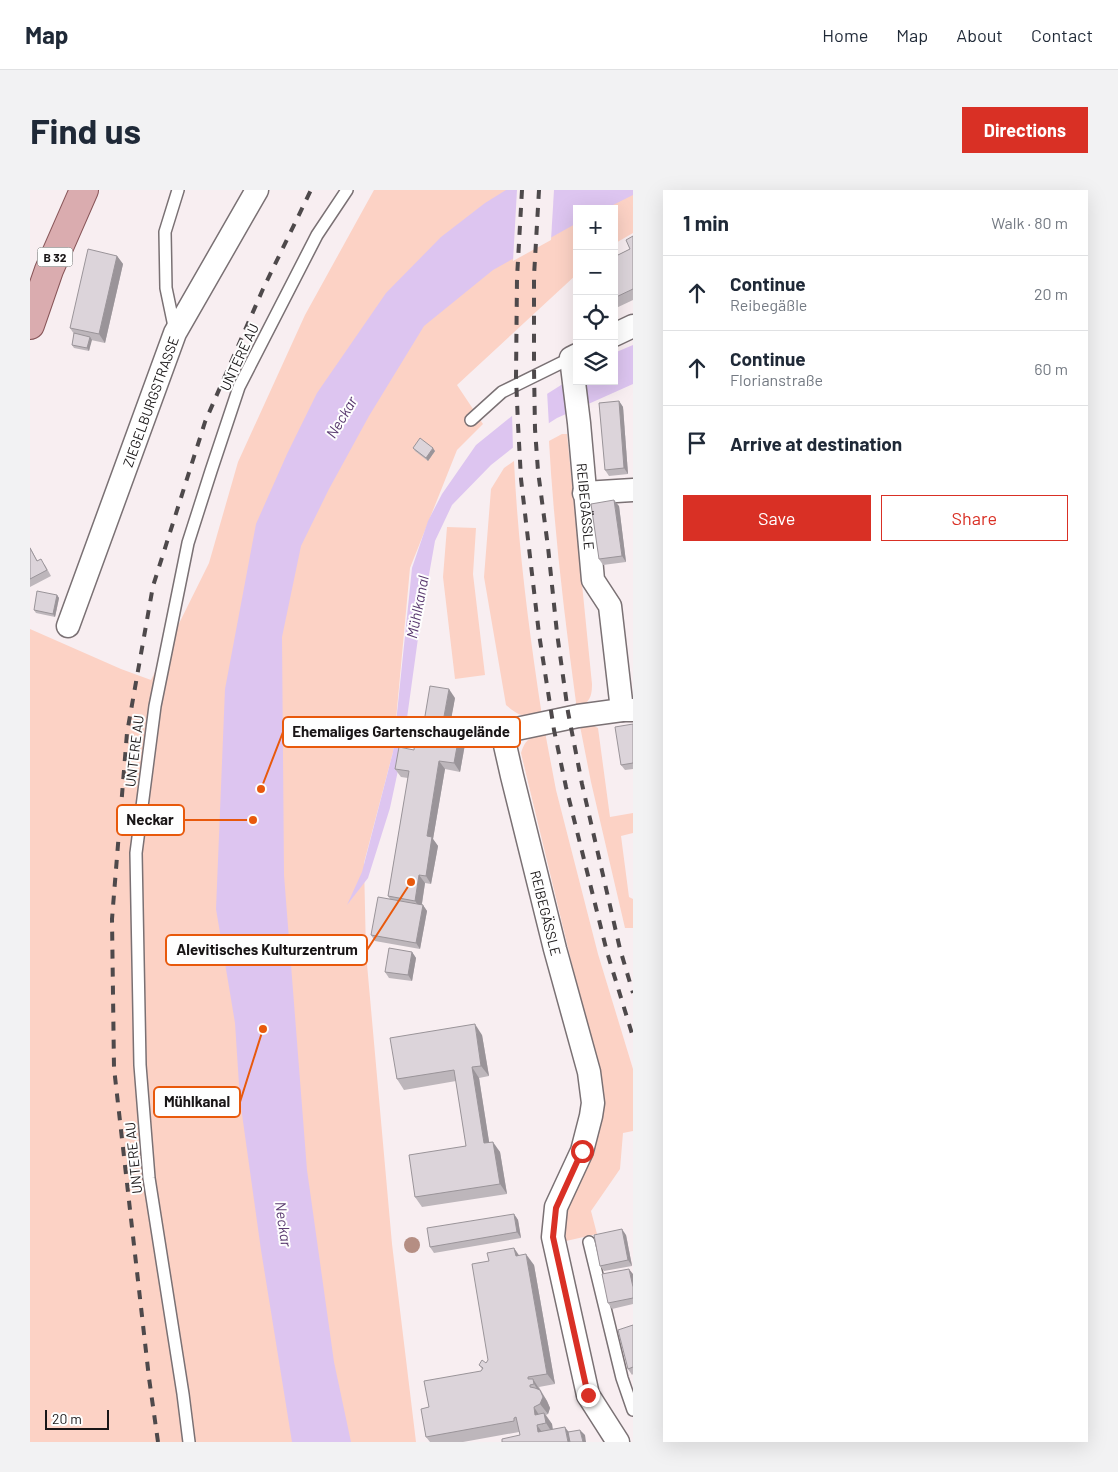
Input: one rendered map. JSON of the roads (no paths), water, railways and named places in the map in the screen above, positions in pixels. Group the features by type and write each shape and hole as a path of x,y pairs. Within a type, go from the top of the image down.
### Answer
{"main road":[{"name":"B 32","path":"30,325 50,270 84,190"}],"street":[{"name":"ZIEGELBURGSTRASSE","path":"68,626 175,333 257,190"},
{"path":"618,333 633,326"},
{"name":"REIBEGÄSSLE","path":"576,385 593,580 610,606 627,710 578,716 502,732 555,949 589,1072 593,1103 582,1151 556,1208 553,1237 588,1395 618,1442"},
{"path":"584,493 633,490"}],"lane":[{"path":"175,333 166,288 165,232 178,190"},
{"name":"UNTERE AU","path":"189,1442 149,1178 140,1065 136,853 152,725 188,543 239,387 317,234 347,190"},
{"path":"471,420 502,392 573,362"},
{"path":"588,1242 622,1378 633,1410"}],"water":[{"path":"506,190 633,190 633,195 613,205 573,205 573,225 493,270 424,326 369,416 329,489 301,546 282,637 284,875 307,1170 334,1362 351,1442 292,1442 261,1250 240,1100 235,1023 216,909 225,689 256,524 317,393 386,293 441,237 485,203"},
{"path":"633,345 633,384 557,418 524,439 491,465 452,505 435,541 419,631 403,747 390,808 368,878 347,905 362,872 393,752 412,568 428,521 442,494 476,445 512,416 573,378 573,385 618,385 618,351"}],"railway":[{"path":"158,1442 114,1068 112,919 127,733 153,586 205,422 263,289 311,190"},
{"path":"522,190 517,278 516,377 521,479 539,634 554,730 566,787 607,952 633,1037"},
{"path":"539,190 534,276 535,429 538,471 568,712 582,784 620,949 633,993"}],"place":[{"name":"Ehemaliges Gartenschaugelände","path":"261,789"},
{"name":"Neckar","path":"253,820"},
{"name":"Alevitisches Kulturzentrum","path":"411,882"},
{"name":"Mühlkanal","path":"263,1029"}]}
